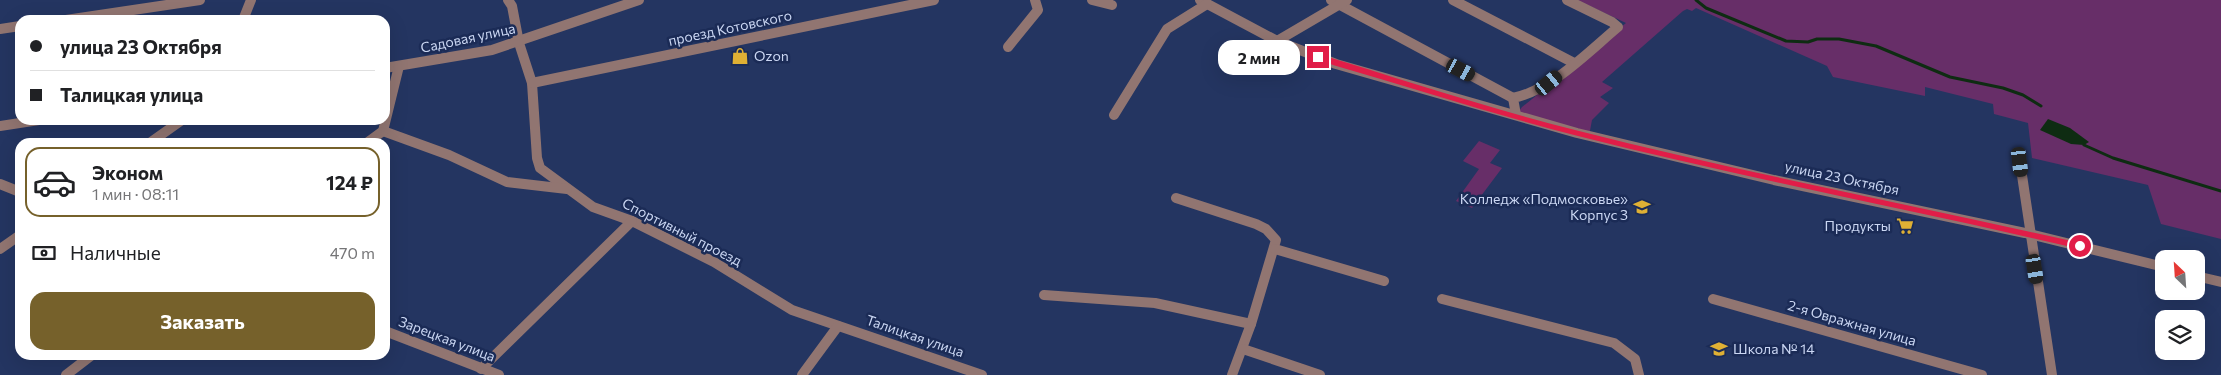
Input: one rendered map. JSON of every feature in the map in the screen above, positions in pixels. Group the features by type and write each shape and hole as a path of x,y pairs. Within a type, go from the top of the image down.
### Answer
{"street":[{"path":"100,15 200,0"},
{"path":"246,15 251,0"},
{"name":"Спортивный проезд","path":"508,0 512,6 519,43 532,83 540,168 593,207 632,221 714,262 792,310 838,326"},
{"name":"Садовая улица","path":"390,67 492,50 519,43 639,0"},
{"name":"проезд Котовского","path":"532,83 934,0"},
{"path":"1008,47 1038,10 1035,0"},
{"path":"1092,0 1112,5"},
{"path":"1454,0 1574,63"},
{"path":"1277,41 1339,2 1513,98 1528,95 1549,83 1618,27 1612,22 1567,0"},
{"path":"1114,115 1167,30 1203,2 1277,41 1336,64 1516,115 1513,98"},
{"path":"0,29 15,27"},
{"path":"390,103 399,66"},
{"name":"улица 23 Октября","path":"1516,115 1577,133 1731,170 2030,234 2155,266"},
{"path":"0,126 15,124"},
{"path":"157,138 175,125"},
{"path":"373,138 383,131 384,125"},
{"path":"383,131 449,155 507,182 568,189"},
{"path":"2020,162 2052,375"},
{"path":"0,184 15,190"},
{"path":"1176,198 1266,229 1276,240 1275,249 1251,324 1232,375"},
{"path":"481,368 632,221"},
{"path":"0,249 15,238"},
{"path":"1275,249 1384,281"},
{"path":"2205,278 2221,282"},
{"path":"1044,295 1156,303 1251,324"},
{"path":"1442,298 1614,343 1636,359 1639,375"},
{"name":"2-я Овражная улица","path":"1713,299 1982,375"},
{"path":"802,375 838,326"},
{"name":"Талицкая улица","path":"838,326 982,375"},
{"name":"Зарецкая улица","path":"390,333 499,375"},
{"path":"1243,348 1320,375"},
{"path":"66,375 86,360"}],"shaded area":[{"path":"1577,0 2221,0 2221,239 2161,224 2148,185 2032,158 2028,123 1994,114 1993,104 1925,87 1925,96 1833,77 1827,66 1696,8 1692,11 1687,9 1683,11 1602,82 1613,88 1600,97 1609,103 1592,120 1589,136 1516,115 1522,107 1626,23"},
{"path":"2048,119 2070,128 2089,142 2084,145 2071,144 2040,130"},
{"path":"1479,141 1500,150 1490,163 1502,168 1472,208 1456,201 1479,169 1463,161"}],"waterway":[{"path":"1696,0 1706,8 1786,41 1808,42 1817,39 1839,39 1876,46 1950,77 2003,88 2023,95 2041,106"},
{"path":"2084,145 2113,158 2221,191"}],"place":[{"name":"Ozon","path":"740,56"},
{"name":"Колледж «Подмосковье» Корпус 3","path":"1642,207"},
{"name":"Продукты","path":"1905,226"},
{"name":"Школа № 14","path":"1719,349"}],"route":[{"path":"1318,57 1336,64 1577,133 1774,180 1939,214 2080,246"}]}
